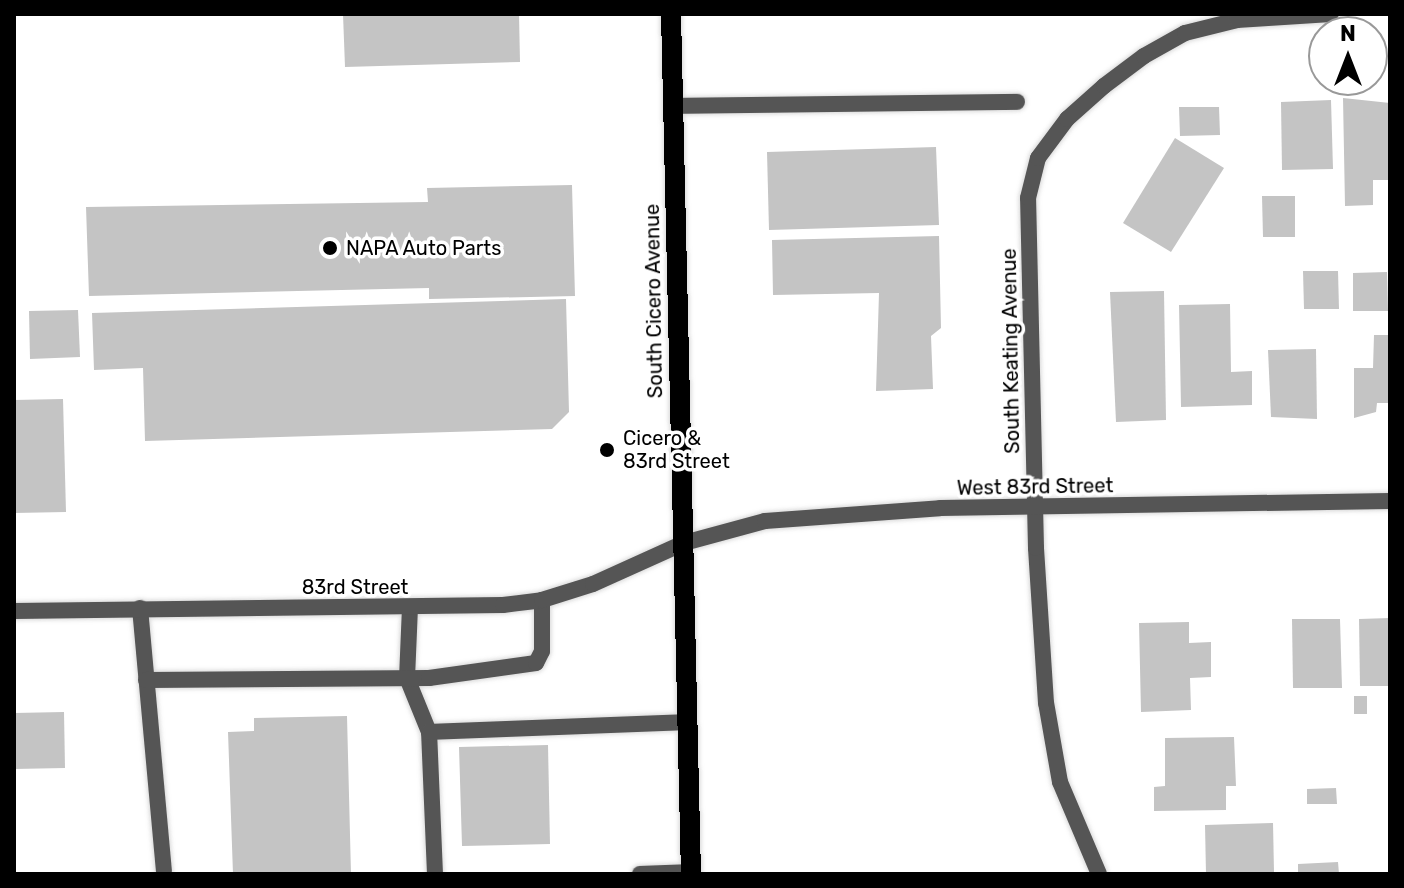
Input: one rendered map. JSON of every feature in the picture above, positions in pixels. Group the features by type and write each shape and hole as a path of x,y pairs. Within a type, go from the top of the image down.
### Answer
{"main road":[{"name":"South Cicero Avenue","path":"671,14 691,873"}],"street":[{"name":"South Keating Avenue","path":"1099,874 1060,782 1046,703 1035,507 1028,198 1038,158 1067,119 1104,86 1144,56 1185,33 1237,20 1331,14"},
{"path":"673,106 1017,102"},
{"name":"West 83rd Street","path":"684,543 765,521 940,508 1390,501"},
{"name":"83rd Street","path":"14,611 410,607 542,600 593,584 684,543"},
{"path":"146,680 407,678 536,663 542,651 542,600"},
{"path":"410,607 407,678 429,732 435,874"},
{"path":"140,608 164,871"},
{"path":"429,732 688,722"},
{"path":"640,874 691,873"}],"building":[{"path":"343,14 519,14 520,62 345,67"},
{"path":"1343,98 1390,103 1390,180 1373,180 1373,205 1345,206"},
{"path":"1331,100 1333,169 1282,170 1281,102"},
{"path":"1179,107 1219,107 1220,135 1180,136"},
{"path":"1175,138 1224,168 1171,252 1123,223"},
{"path":"936,147 939,225 769,230 767,152"},
{"name":"NAPA Auto Parts","path":"572,185 575,296 429,299 429,288 89,296 86,207 428,202 427,188"},
{"path":"1262,196 1295,196 1295,237 1263,237"},
{"path":"939,236 941,328 931,336 933,389 876,391 879,293 773,295 772,240"},
{"path":"1303,271 1338,271 1339,309 1304,309"},
{"path":"1387,272 1388,311 1353,311 1353,273"},
{"path":"1164,291 1166,420 1116,422 1110,292"},
{"path":"566,299 569,412 552,429 145,441 143,368 94,370 92,313"},
{"path":"1230,304 1231,372 1252,371 1252,405 1181,407 1179,305"},
{"path":"78,310 80,357 30,359 29,311"},
{"path":"1374,335 1390,335 1390,403 1377,403 1376,412 1354,418 1354,368 1373,368"},
{"path":"1316,349 1317,419 1271,417 1268,350"},
{"path":"63,399 66,512 14,513 14,400"},
{"path":"1390,618 1390,686 1360,686 1359,619"},
{"path":"1292,619 1340,619 1342,688 1293,688"},
{"path":"1189,622 1189,643 1211,642 1211,677 1190,678 1191,710 1141,712 1139,623"},
{"path":"1354,696 1367,696 1367,714 1354,714"},
{"path":"64,712 65,768 14,769 14,713"},
{"path":"347,716 351,874 233,874 228,732 254,731 254,718"},
{"path":"1234,737 1236,786 1226,786 1226,810 1154,811 1154,787 1165,786 1165,738"},
{"path":"548,745 550,844 462,846 459,747"},
{"path":"1336,788 1337,804 1307,804 1307,789"},
{"path":"1273,823 1274,872 1206,874 1205,825"},
{"path":"1338,862 1339,874 1298,874 1298,864"}],"place":[{"name":"NAPA Auto Parts","path":"330,248"},
{"name":"Cicero & 83rd Street","path":"607,450"}]}
